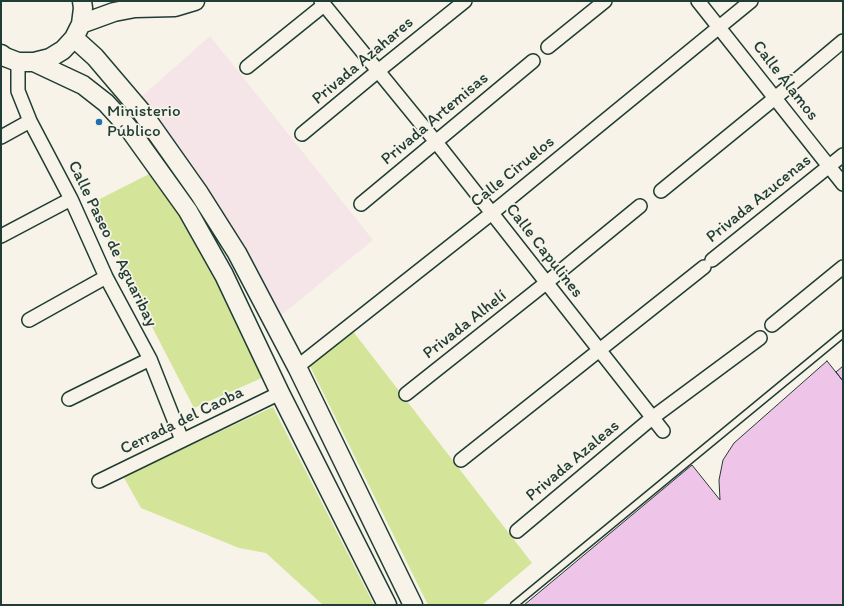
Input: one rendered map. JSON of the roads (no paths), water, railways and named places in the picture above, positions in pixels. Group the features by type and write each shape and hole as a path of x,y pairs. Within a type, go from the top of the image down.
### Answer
{"main road":[{"path":"12,59 50,58 63,50 77,31 83,8 82,1"},
{"path":"150,1 175,7"},
{"path":"77,31 114,12 135,8 175,7 195,1"},
{"path":"77,31 94,58 141,111 199,193 237,253 297,368 413,605"},
{"path":"12,59 83,85 106,103 127,126 188,210 224,275 280,393 387,605"}],"street":[{"name":"Privada Azahares","path":"302,134 465,1"},
{"path":"548,47 605,1"},
{"name":"Calle Álamos","path":"698,1 843,184"},
{"name":"Calle Ciruelos","path":"297,368 492,213 750,1"},
{"name":"Calle Capulines","path":"323,3 436,142 662,431"},
{"path":"247,67 323,3"},
{"path":"661,191 776,98 843,40"},
{"name":"Calle Paseo de Aguaribay","path":"12,59 18,91 30,121 71,199 106,277 150,359 182,440"},
{"name":"Privada Artemisas","path":"361,204 533,61"},
{"path":"1,137 30,121"},
{"name":"Privada Azucenas","path":"461,460 843,155"},
{"path":"1,236 71,199"},
{"name":"Privada Alhelí","path":"406,394 546,284 640,206"},
{"path":"772,325 843,267"},
{"path":"29,320 106,277"},
{"name":"Privada Azaleas","path":"517,531 652,418 760,338"},
{"path":"69,399 150,359"},
{"name":"Cerrada del Caoba","path":"99,482 280,393"}],"lane":[{"path":"514,605 843,334"}],"place":[{"name":"Ministerio Público","path":"99,122"}]}
